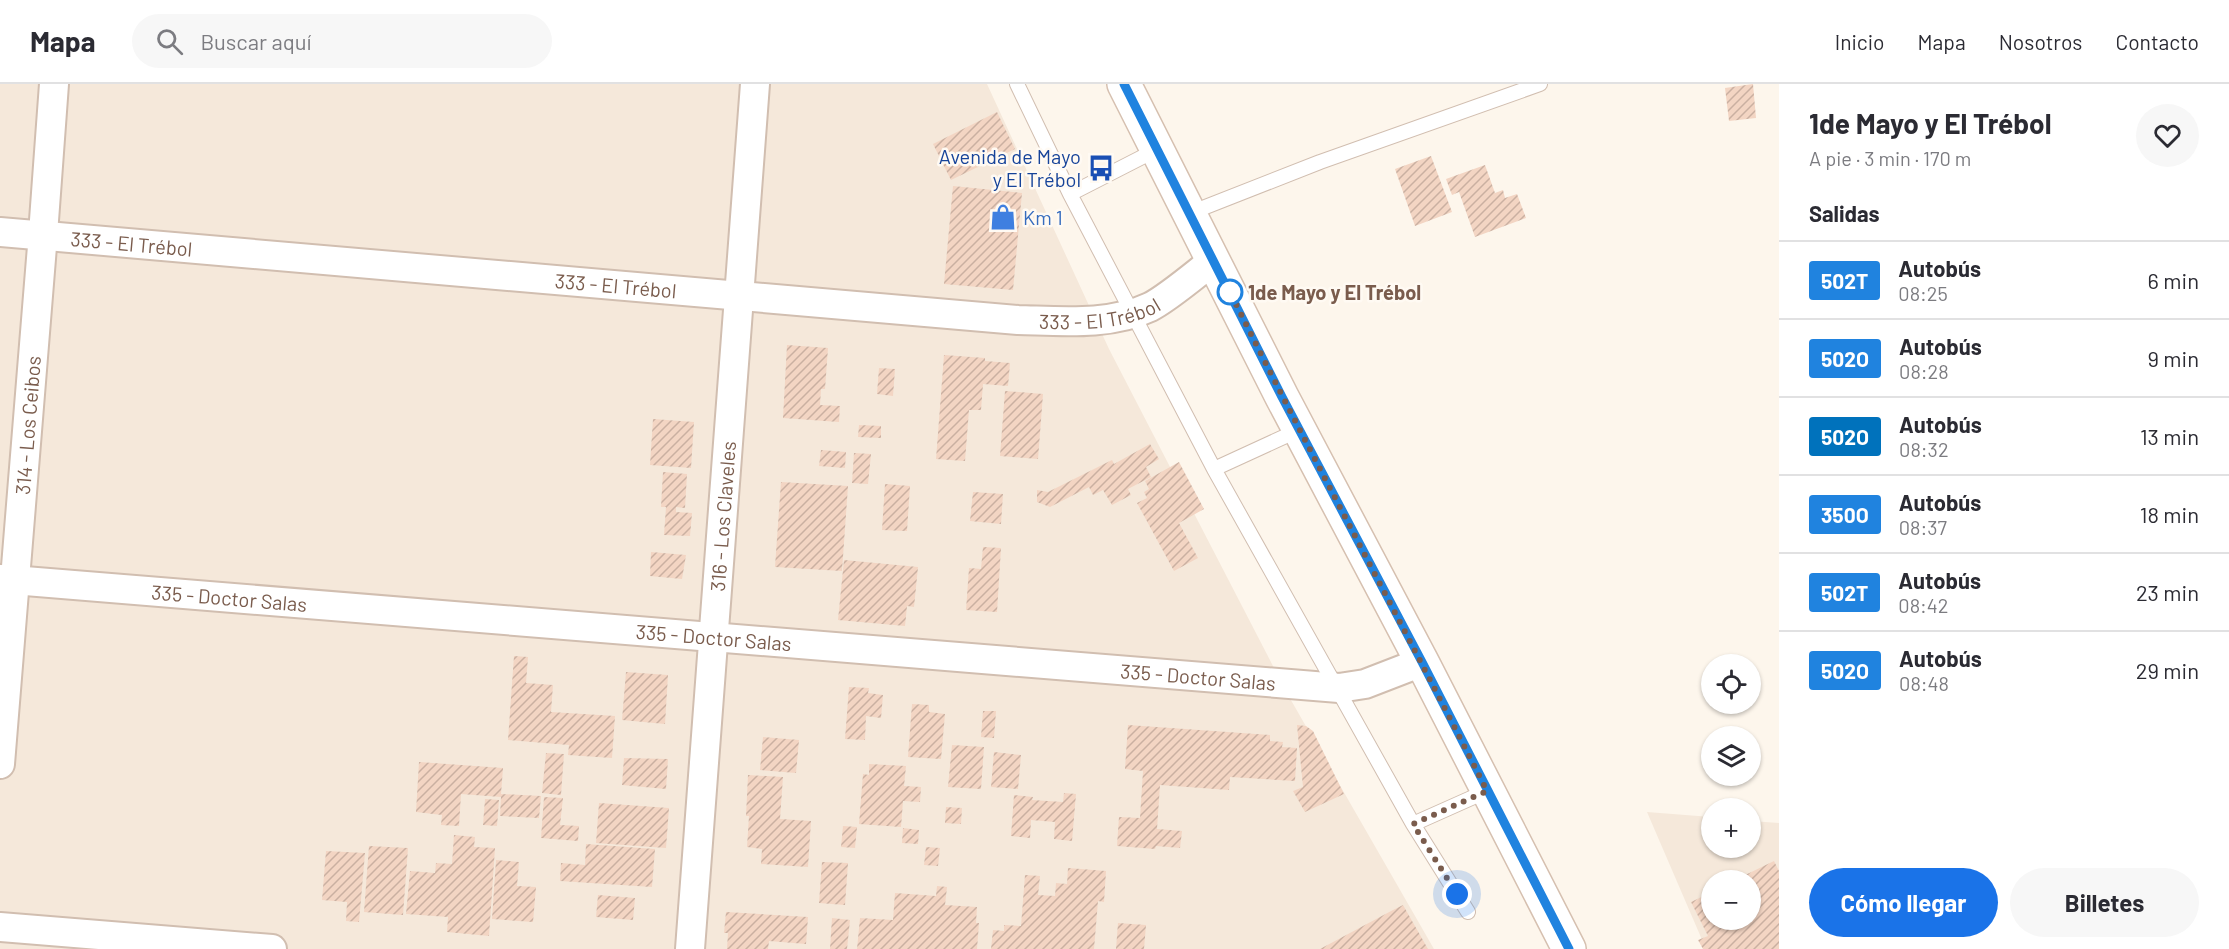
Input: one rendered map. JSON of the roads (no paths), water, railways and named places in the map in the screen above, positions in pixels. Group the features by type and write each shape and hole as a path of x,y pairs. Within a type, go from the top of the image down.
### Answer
{"main road":[{"path":"1125,84 1299,430 1422,662 1569,949"}],"street":[{"name":"314 - Los Ceibos","path":"0,764 8,579 44,234 54,84"},
{"name":"316 - Los Claveles","path":"690,949 755,84"},
{"name":"333 - El Trébol","path":"0,232 739,294 1018,320 1077,321 1115,318 1152,307 1214,260"},
{"name":"335 - Doctor Salas","path":"8,579 1339,688 1365,684 1422,662"},
{"path":"0,927 272,949"}],"lane":[{"path":"1017,84 1070,194 1214,469 1339,688 1413,824 1468,912"},
{"path":"1190,213 1320,162 1540,84"},
{"path":"1070,194 1158,149"},
{"path":"1214,469 1299,430"},
{"path":"1413,824 1487,791"}],"place":[{"name":"Avenida de Mayo y El Trébol","path":"1101,168"},
{"name":"Km 1","path":"1003,217"},
{"name":"1de Mayo y El Trébol","path":"1230,292"}]}
